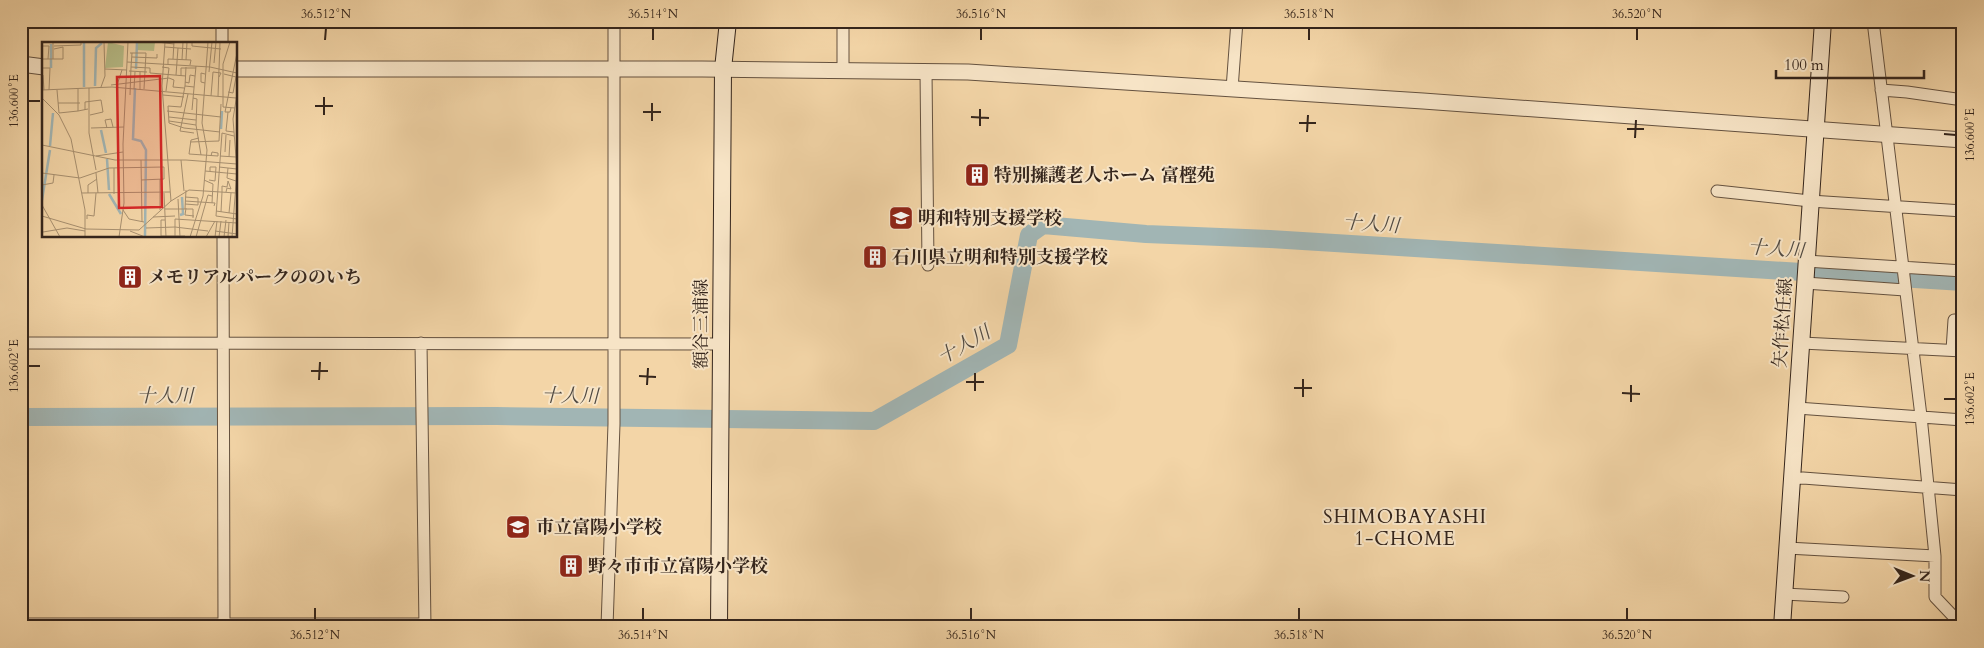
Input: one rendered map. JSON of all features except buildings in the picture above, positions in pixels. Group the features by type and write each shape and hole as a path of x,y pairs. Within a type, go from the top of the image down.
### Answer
{"main road":[{"name":"額谷三浦線","path":"719,627 723,69 728,21"},
{"name":"矢作松任線","path":"1782,627 1823,21"}],"street":[{"path":"222,21 222,42"},
{"path":"607,627 614,424 614,21"},
{"path":"843,21 843,70"},
{"path":"1232,89 1237,21"},
{"path":"1873,21 1929,487 1935,556 1935,598 1953,616 1953,627"},
{"path":"21,64 42,67"},
{"path":"238,69 723,69 968,72 1443,102 1963,140"},
{"path":"926,71 928,265"},
{"path":"1881,90 1963,100"},
{"path":"1717,191 1810,201 1963,211"},
{"path":"223,238 224,625"},
{"path":"1806,272 1904,279 1963,271"},
{"path":"1806,272 1904,279"},
{"path":"1802,343 1957,351 1954,320 1963,320"},
{"path":"21,624 425,625 421,343"},
{"path":"21,344 721,344"},
{"path":"1797,408 1963,420"},
{"path":"1792,480 1804,478 1963,490"},
{"path":"1787,548 1935,556"},
{"path":"1784,594 1843,597"}],"waterway":[{"name":"十人川","path":"21,417 496,416 874,421 1008,345 1029,235 1043,225 1146,234 1270,239 1963,282"}],"place":[{"name":"特別擁護老人ホーム 富樫苑","path":"977,175"},
{"name":"明和特別支援学校","path":"901,218"},
{"name":"石川県立明和特別支援学校","path":"875,257"},
{"name":"メモリアルパークののいち","path":"130,277"},
{"name":"市立富陽小学校","path":"518,527"},
{"name":"野々市市立富陽小学校","path":"571,566"}],"district":[{"name":"SHIMOBAYASHI 1-CHOME","path":"1405,528"}]}
